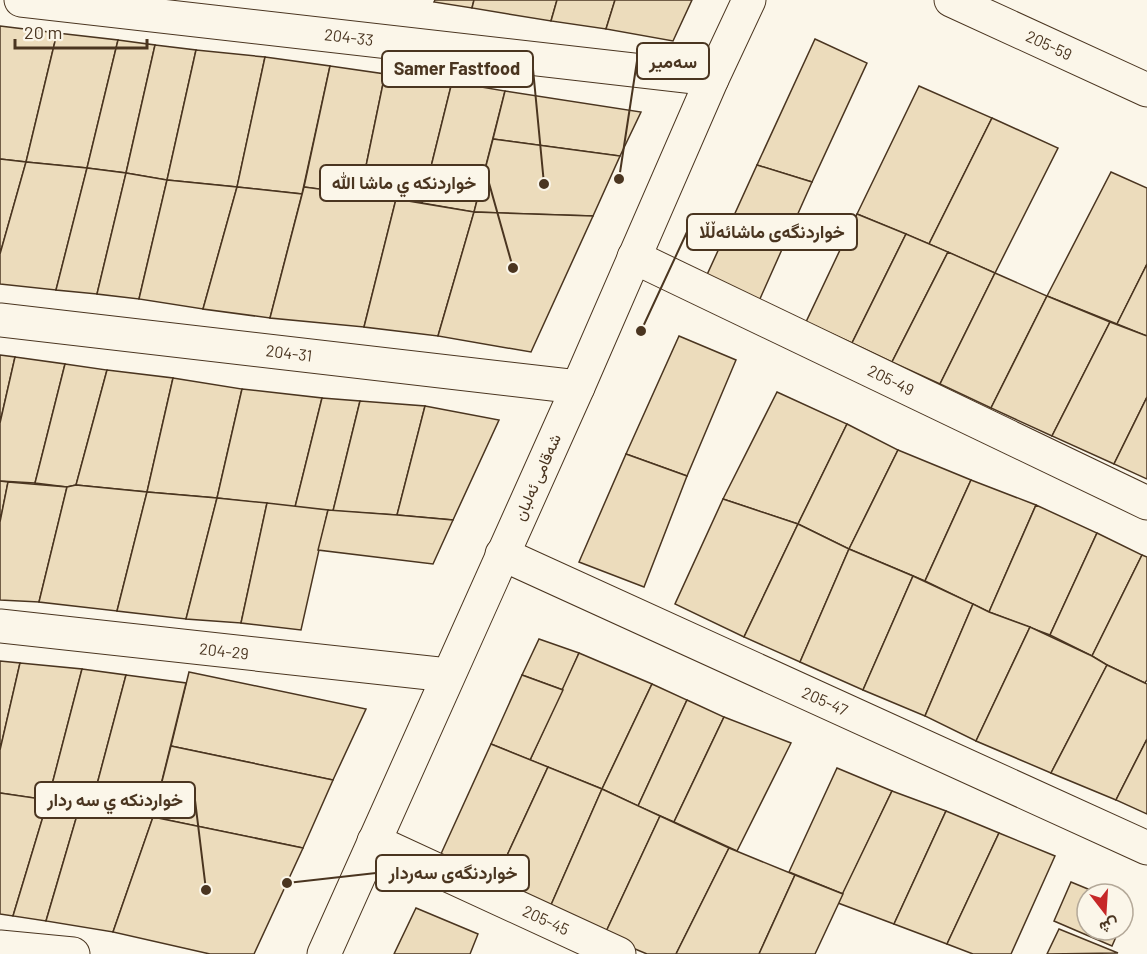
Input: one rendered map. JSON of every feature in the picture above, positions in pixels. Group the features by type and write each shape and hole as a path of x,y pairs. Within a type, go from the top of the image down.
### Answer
{"street":[{"name":"204-33","path":"21,0 712,79"},
{"name":"شەقامی ئەلبان","path":"324,954 749,0"},
{"name":"205-59","path":"951,0 1147,90"},
{"name":"205-49","path":"634,257 1147,503"},
{"name":"204-31","path":"0,320 578,387"},
{"name":"205-47","path":"502,554 1147,848"},
{"name":"204-29","path":"0,626 448,675"},
{"name":"205-45","path":"375,841 619,954"},
{"path":"0,947 73,954"}],"building":[{"path":"435,0 474,0 472,8 434,2"},
{"path":"474,0 557,0 551,21 472,8"},
{"path":"557,0 615,0 606,29 551,21"},
{"path":"615,0 692,0 673,41 606,29"},
{"path":"0,26 57,33 26,162 0,159"},
{"path":"57,33 118,40 87,168 26,162"},
{"path":"815,39 867,63 812,182 757,165"},
{"path":"118,40 155,45 126,173 87,168"},
{"path":"155,45 196,50 167,180 126,173"},
{"path":"196,50 265,57 237,187 167,180"},
{"path":"265,57 330,66 302,194 237,187"},
{"path":"330,66 385,74 360,195 304,187"},
{"path":"385,74 452,82 422,203 360,195"},
{"path":"452,82 505,91 474,212 422,203"},
{"path":"919,86 992,118 929,244 857,214"},
{"path":"505,91 641,112 620,156 493,139"},
{"path":"992,118 1058,148 995,273 929,244"},
{"path":"493,139 620,156 593,216 474,212"},
{"path":"0,159 26,162 0,254"},
{"path":"26,162 87,168 56,290 0,284 0,254"},
{"path":"757,165 812,182 759,301 706,277"},
{"path":"87,168 126,173 97,294 56,290"},
{"path":"1111,172 1147,188 1147,264 1117,324 1047,296"},
{"path":"126,173 167,180 139,299 97,294"},
{"path":"167,180 237,187 203,309 139,299"},
{"path":"237,187 302,194 270,318 203,309"},
{"path":"304,187 396,199 364,327 270,318"},
{"path":"396,199 474,212 438,336 364,327"},
{"path":"474,212 593,216 531,352 438,336"},
{"path":"857,214 906,234 852,343 806,322"},
{"path":"906,234 948,252 892,362 852,343"},
{"path":"948,252 995,273 940,384 892,362"},
{"path":"1147,264 1147,336 1117,324"},
{"path":"995,273 1047,296 991,408 940,384"},
{"path":"1047,296 1110,322 1052,436 991,408"},
{"path":"1110,322 1147,336 1147,397 1114,464 1052,436"},
{"path":"679,336 736,360 687,476 626,454"},
{"path":"0,355 15,357 0,423"},
{"path":"15,357 65,364 35,483 0,481 0,423"},
{"path":"65,364 107,370 76,485 67,487 35,483"},
{"path":"107,370 173,378 147,492 76,485"},
{"path":"173,378 242,389 217,498 147,492"},
{"path":"242,389 322,398 295,507 217,498"},
{"path":"777,392 847,424 798,524 723,499"},
{"path":"1147,397 1147,479 1114,464"},
{"path":"322,398 360,401 333,511 295,507"},
{"path":"360,401 425,406 397,515 333,511"},
{"path":"425,406 499,420 453,520 397,515"},
{"path":"847,424 898,450 849,549 798,524"},
{"path":"898,450 971,480 925,581 849,549"},
{"path":"626,454 687,476 644,587 579,562"},
{"path":"971,480 1036,505 989,612 925,581"},
{"path":"0,481 8,482 0,522"},
{"path":"8,482 67,487 39,602 0,600 0,522"},
{"path":"76,485 147,492 117,611 39,602 67,487"},
{"path":"147,492 217,498 186,619 117,611"},
{"path":"217,498 267,503 241,623 186,619"},
{"path":"723,499 798,524 744,637 675,604"},
{"path":"267,503 328,510 301,630 241,623"},
{"path":"1036,505 1097,533 1050,635 989,612"},
{"path":"328,510 453,520 433,564 318,550"},
{"path":"798,524 849,549 800,662 744,637"},
{"path":"1097,533 1142,555 1092,656 1050,635"},
{"path":"849,549 913,576 863,690 800,662"},
{"path":"1142,555 1147,557 1147,680 1145,683 1092,656"},
{"path":"913,576 973,604 925,716 863,690"},
{"path":"973,604 1030,627 976,741 925,716"},
{"path":"1030,627 1107,665 1051,773 976,741"},
{"path":"539,639 579,653 563,690 522,675"},
{"path":"579,653 652,684 602,789 530,760"},
{"path":"0,661 20,663 0,750"},
{"path":"20,663 82,669 48,800 0,793 0,750"},
{"path":"1107,665 1147,684 1147,739 1116,800 1051,773"},
{"path":"82,669 126,675 91,807 48,800"},
{"path":"189,672 366,709 333,780 171,746"},
{"path":"126,675 186,683 153,817 91,807"},
{"path":"522,675 563,690 530,760 491,744"},
{"path":"652,684 687,700 638,806 602,789"},
{"path":"687,700 724,717 674,822 638,806"},
{"path":"724,717 791,743 737,851 674,822"},
{"path":"1147,739 1147,814 1116,800"},
{"path":"491,744 548,767 491,890 435,867"},
{"path":"171,746 333,780 303,848 153,817"},
{"path":"548,767 602,789 547,914 491,890"},
{"path":"837,768 892,791 843,894 789,872"},
{"path":"602,789 660,816 604,936 547,914"},
{"path":"892,791 946,811 894,924 838,903"},
{"path":"0,793 48,800 13,916 0,914"},
{"path":"48,800 80,805 46,921 13,916"},
{"path":"80,805 153,817 113,932 46,921"},
{"path":"946,811 999,833 947,944 894,924"},
{"path":"660,816 729,848 676,954 647,954 604,936"},
{"path":"153,817 303,848 254,954 210,954 113,932"},
{"path":"999,833 1055,856 1011,954 973,954 947,944"},
{"path":"729,848 795,875 759,954 676,954"},
{"path":"795,875 843,894 815,954 759,954"},
{"path":"1071,882 1075,884 1075,930 1054,921"},
{"path":"416,908 478,934 470,954 394,954"},
{"path":"1059,929 1075,936 1075,942 1091,942 1118,953 1047,954"}],"place":[{"name":"سەمیر","path":"619,179"},
{"name":"Samer Fastfood","path":"544,184"},
{"name":"خواردنكه ي ماشا الله","path":"513,268"},
{"name":"خواردنگەی ماشائەڵڵا","path":"641,331"},
{"name":"خواردنگەی سەردار","path":"287,883"},
{"name":"خواردنكه ي سه ردار","path":"206,890"}]}
